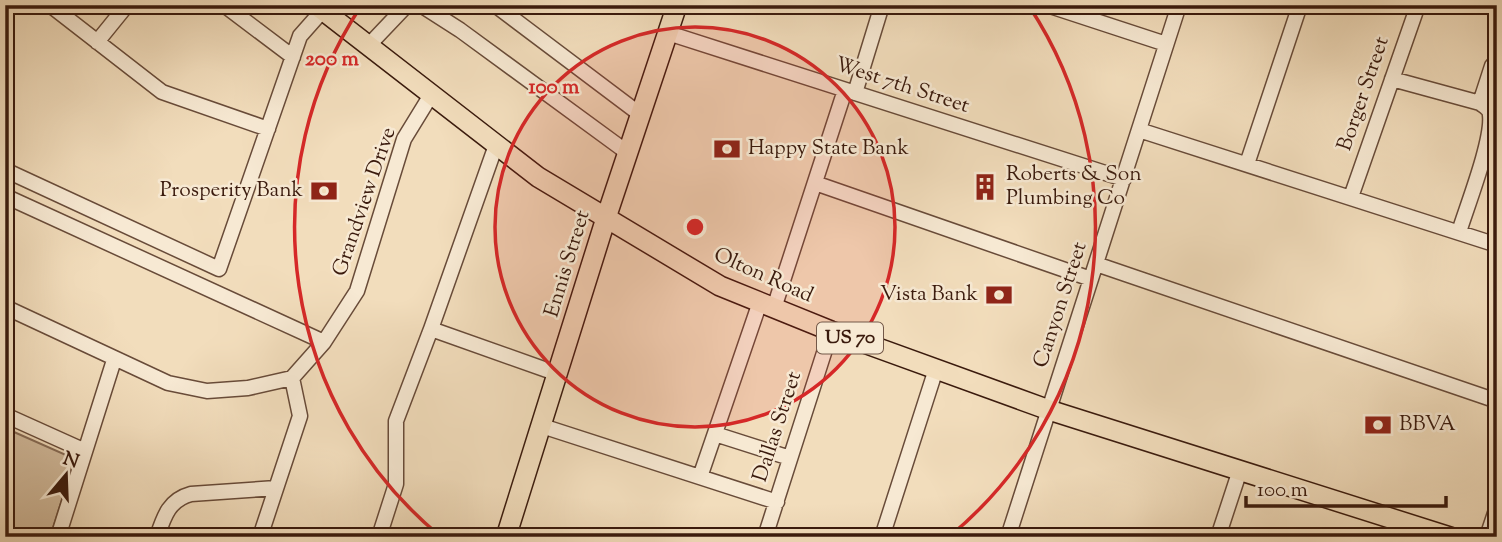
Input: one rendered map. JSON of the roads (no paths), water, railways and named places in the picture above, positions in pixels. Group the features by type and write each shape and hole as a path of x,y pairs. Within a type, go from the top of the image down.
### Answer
{"main road":[{"name":"Ennis Street","path":"506,537 676,6"},
{"name":"Olton Road","path":"320,8 538,177 720,286 831,331 1049,410 1450,537"}],"street":[{"path":"50,5 162,92 268,129"},
{"path":"97,42 127,5"},
{"path":"224,5 293,57"},
{"path":"368,46 407,5"},
{"path":"421,5 460,30 628,153"},
{"path":"495,5 640,116"},
{"path":"700,477 882,5"},
{"path":"1046,5 1166,44"},
{"name":"Canyon Street","path":"1008,537 1179,5"},
{"path":"1247,164 1300,5"},
{"name":"Borger Street","path":"1351,197 1418,5"},
{"path":"5,170 219,269 300,36 320,8"},
{"name":"West 7th Street","path":"668,33 1124,179"},
{"path":"1480,103 1492,66 1497,61"},
{"path":"1392,79 1480,103 1488,109 1490,116 1487,139 1459,232"},
{"name":"Grandview Drive","path":"292,379 324,342 357,291 404,139 431,95"},
{"path":"1139,130 1497,245"},
{"path":"379,537 396,484 396,421 496,145"},
{"path":"815,183 1091,279"},
{"path":"5,196 324,342"},
{"path":"1096,264 1497,401"},
{"path":"5,307 168,383 207,391 248,388 292,379 300,416 260,537"},
{"path":"431,329 558,374"},
{"name":"Dallas Street","path":"765,537 831,331"},
{"path":"58,537 114,360"},
{"path":"882,537 936,369"},
{"path":"5,415 85,451"},
{"path":"541,426 776,502"},
{"path":"715,434 790,458"},
{"path":"1218,537 1240,470"},
{"path":"157,537 167,511 178,497 276,488"},
{"path":"1487,537 1497,507"}],"place":[{"name":"Happy State Bank","path":"727,149"},
{"name":"Roberts & Son Plumbing Co","path":"985,187"},
{"name":"Prosperity Bank","path":"324,191"},
{"name":"Vista Bank","path":"999,295"},
{"name":"BBVA","path":"1378,425"}]}
